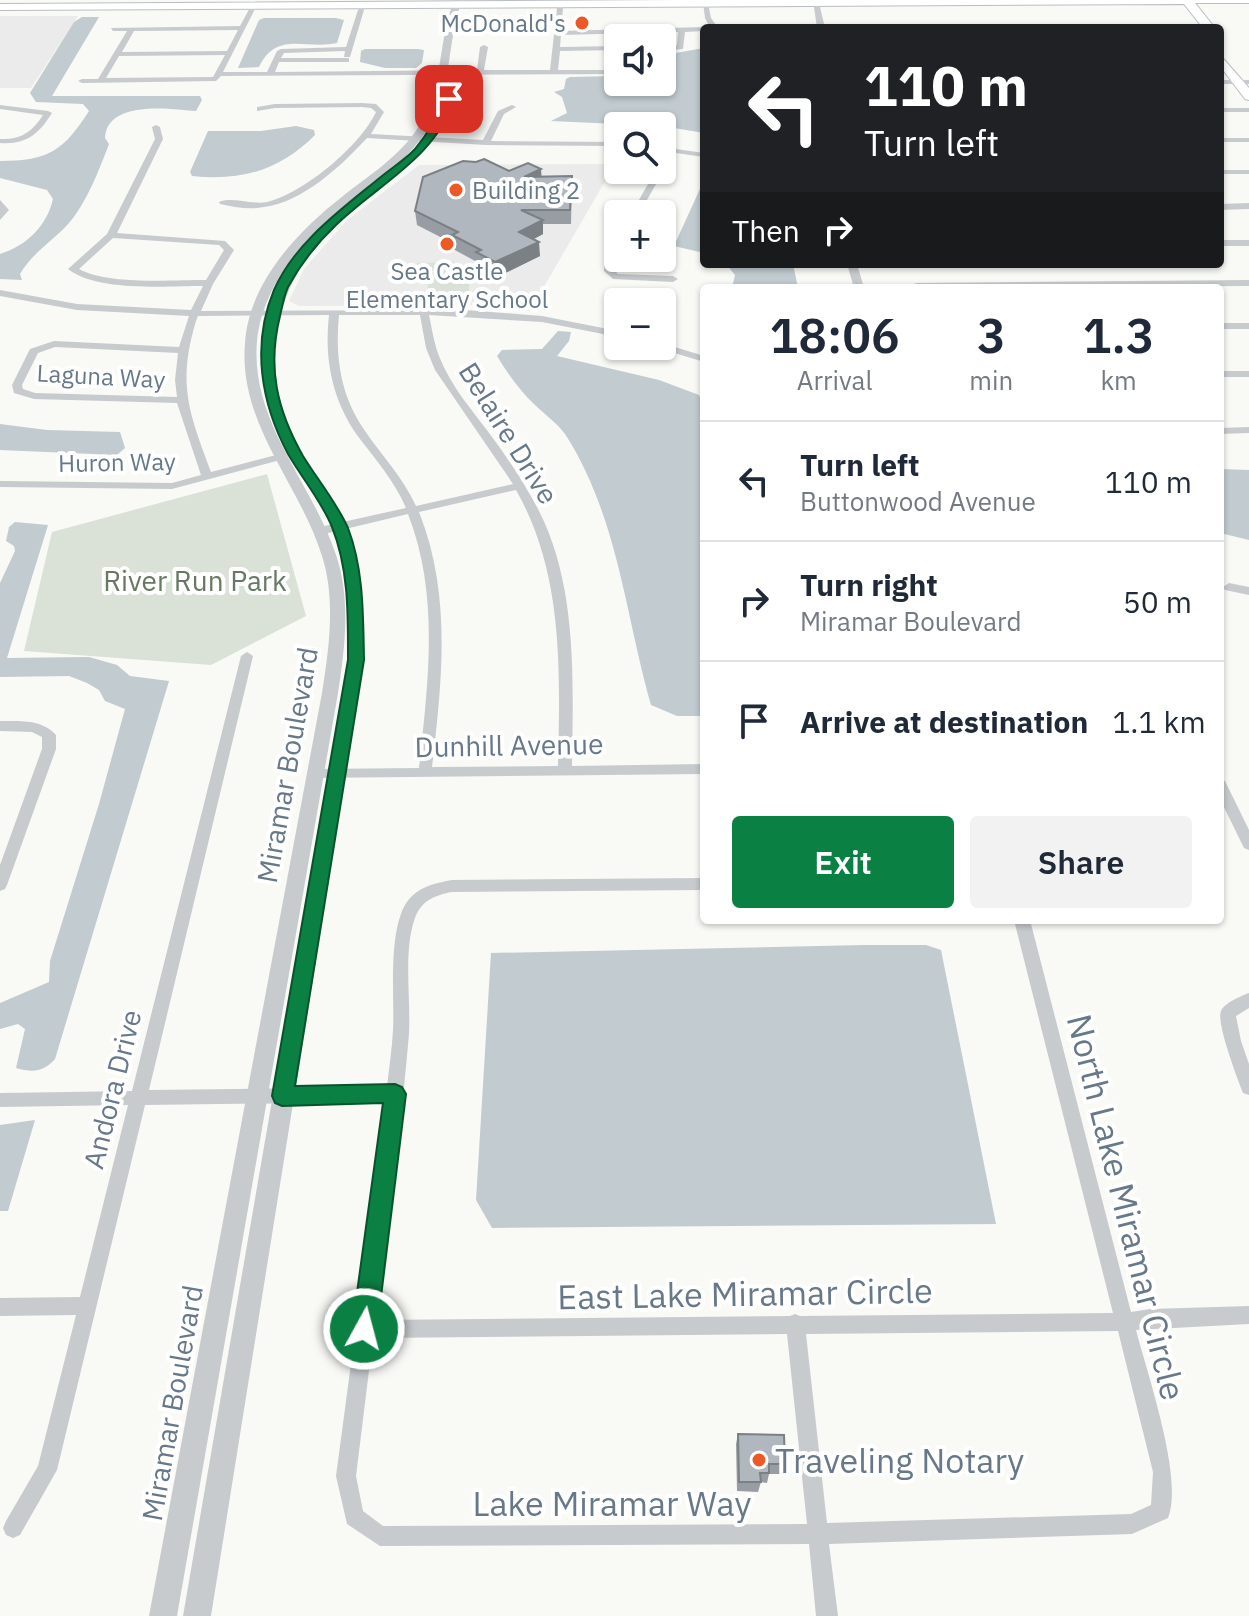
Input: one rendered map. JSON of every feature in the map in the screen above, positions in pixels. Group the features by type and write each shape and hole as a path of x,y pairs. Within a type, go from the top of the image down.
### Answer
{"main road":[{"path":"1181,2 1192,24"},
{"path":"249,8 361,10 460,4 710,12 1181,2 1205,24"},
{"path":"0,9 460,4 710,12 817,7 1249,3"},
{"path":"1224,54 1246,80 1249,96"}],"street":[{"name":"Miramar Boulevard","path":"163,1616 337,637 330,528 280,457 254,396 249,367 265,314 314,240 347,209 397,172 422,140 447,74 460,4"},
{"path":"817,7 820,24"},
{"path":"219,76 241,28 245,26 249,8"},
{"path":"554,72 560,8"},
{"path":"342,74 361,10"},
{"path":"113,29 241,28"},
{"path":"101,80 132,29"},
{"path":"676,31 700,29"},
{"path":"676,47 680,47 682,30"},
{"path":"558,33 604,34"},
{"path":"480,73 484,47"},
{"path":"557,49 604,48"},
{"path":"270,74 285,50 349,49"},
{"path":"118,54 231,53"},
{"path":"276,60 346,60"},
{"path":"82,81 270,74 604,72"},
{"path":"1224,82 1246,80"},
{"path":"223,202 256,206 283,200 344,157 367,136 380,112 373,106 275,106 260,109"},
{"path":"0,107 48,113 31,137 23,142 0,141"},
{"path":"486,143 501,113 512,107"},
{"path":"1224,110 1249,110"},
{"path":"156,127 159,139 111,235 73,269 78,275 122,281 206,283"},
{"path":"367,136 486,143 604,144"},
{"path":"1224,140 1249,140"},
{"path":"676,151 700,155"},
{"path":"676,155 679,152"},
{"path":"1224,172 1249,172"},
{"path":"0,217 2,204"},
{"path":"1224,207 1249,206"},
{"path":"111,235 222,243 228,246 229,250 206,283 184,350 182,400 207,477"},
{"path":"1224,243 1249,243"},
{"path":"610,272 616,277 673,279"},
{"path":"1138,284 1249,283"},
{"path":"0,293 78,307 194,315 424,312 519,316 604,331"},
{"path":"0,300 91,315 178,318 194,315"},
{"path":"334,312 331,339 335,371 345,407 367,443 395,477 411,508 430,572 438,642 425,772"},
{"name":"Belaire Drive","path":"424,312 435,358 452,391 519,486 536,516 544,540 562,618 566,676 565,770"},
{"name":"Miramar Boulevard","path":"197,1616 356,660 353,581 270,392 265,314"},
{"path":"1224,326 1249,326"},
{"name":"Laguna Way","path":"182,400 34,396 18,391 17,385 34,351 54,344 184,350"},
{"path":"676,351 700,358"},
{"path":"1224,374 1249,374"},
{"path":"1224,431 1249,430"},
{"name":"Huron Way","path":"0,484 172,486 280,457"},
{"path":"330,528 519,486"},
{"path":"1229,587 1249,591"},
{"name":"Andora Drive","path":"13,1528 47,1470 247,656"},
{"path":"0,726 30,726 49,735 49,749 0,885"},
{"name":"Dunhill Avenue","path":"315,774 700,769"},
{"path":"1224,793 1249,844"},
{"path":"364,1329 395,1094 401,1029 400,971 406,921 415,902 432,890 452,886 700,884"},
{"name":"North Lake Miramar Circle","path":"1023,924 1163,1472 1161,1511"},
{"path":"1249,1000 1228,1013 1233,1041 1249,1088"},
{"path":"0,1100 395,1094"},
{"path":"0,1307 86,1306"},
{"name":"East Lake Miramar Circle","path":"364,1329 1126,1322 1150,1318 1249,1315"},
{"path":"795,1323 827,1616"},
{"name":"Lake Miramar Way","path":"364,1329 346,1476 354,1517 380,1536 819,1534 1132,1524 1161,1511"}],"shaded area":[{"path":"0,16 78,16 31,88 0,88"},
{"path":"82,17 99,17 52,96 200,96 202,100 196,111 142,109 117,117 108,126 105,138 109,144 75,215 30,260 20,274 22,280 0,279 0,254 34,234 46,218 53,199 47,190 0,178 0,161 31,159 54,151 89,111 83,104 36,102 30,93 74,22"},
{"path":"259,20 344,20 337,43 283,45 266,56 259,67 238,68"},
{"path":"700,49 700,132 676,128 676,112 604,112 604,123 551,121 567,113 562,97 554,92 564,89 566,79 604,76 604,96 676,96 676,53"},
{"path":"424,50 422,63 416,68 385,68 360,62 361,51"},
{"path":"296,126 314,130 315,135 273,165 227,177 192,176 190,172 208,131 261,131"},
{"name":"Sea Castle Elementary School","path":"604,164 604,183 530,311 491,305 299,306 289,301 304,269 347,220 419,165"},
{"path":"700,189 700,252 676,246 676,242"},
{"path":"729,268 794,268 797,284 733,284 735,275"},
{"path":"558,331 571,332 569,341 557,356 659,380 699,395 700,716 677,716 651,705 609,532 583,465 565,434 523,393 497,356 502,350 542,349"},
{"path":"0,424 47,430 120,432 125,448 117,455 0,450"},
{"path":"1224,469 1249,470 1249,540 1224,534"},
{"path":"15,522 48,525 7,658 89,657 117,665 130,676 169,681 55,1059 46,1067 33,1071 16,1068 25,1029 18,1024 0,1029 0,1003 49,982 50,961 125,709 105,701 99,690 69,676 0,677 0,583 15,551 14,546 6,541 9,527"},
{"path":"926,945 941,950 996,1224 492,1228 476,1200 491,953"},
{"path":"35,1120 8,1211 0,1211 0,1125"}],"green space":[{"path":"455,262 454,278 439,279 470,280 468,296 426,296 429,279 415,279 417,263"},
{"name":"River Run Park","path":"267,474 306,616 211,665 24,651 52,532"}],"building":[{"path":"484,159 509,171 528,163 541,169 524,177 572,176 570,210 521,210 543,220 519,232 539,242 495,262 476,252 481,250 452,235 458,232 415,211 423,177 463,161"},
{"name":"Traveling Notary","path":"738,1434 784,1435 785,1464 769,1464 769,1473 760,1473 761,1482 739,1482"}],"place":[{"name":"McDonald's","path":"582,23"},
{"name":"Building 2","path":"456,190"},
{"name":"Sea Castle Elementary School","path":"447,244"},
{"name":"Traveling Notary","path":"759,1460"}],"route":[{"path":"364,1329 395,1094 282,1096 356,660 353,581 348,555 333,512 295,453 276,412 270,392 266,346 280,290 300,258 332,222 418,152 443,117 449,99"}]}
